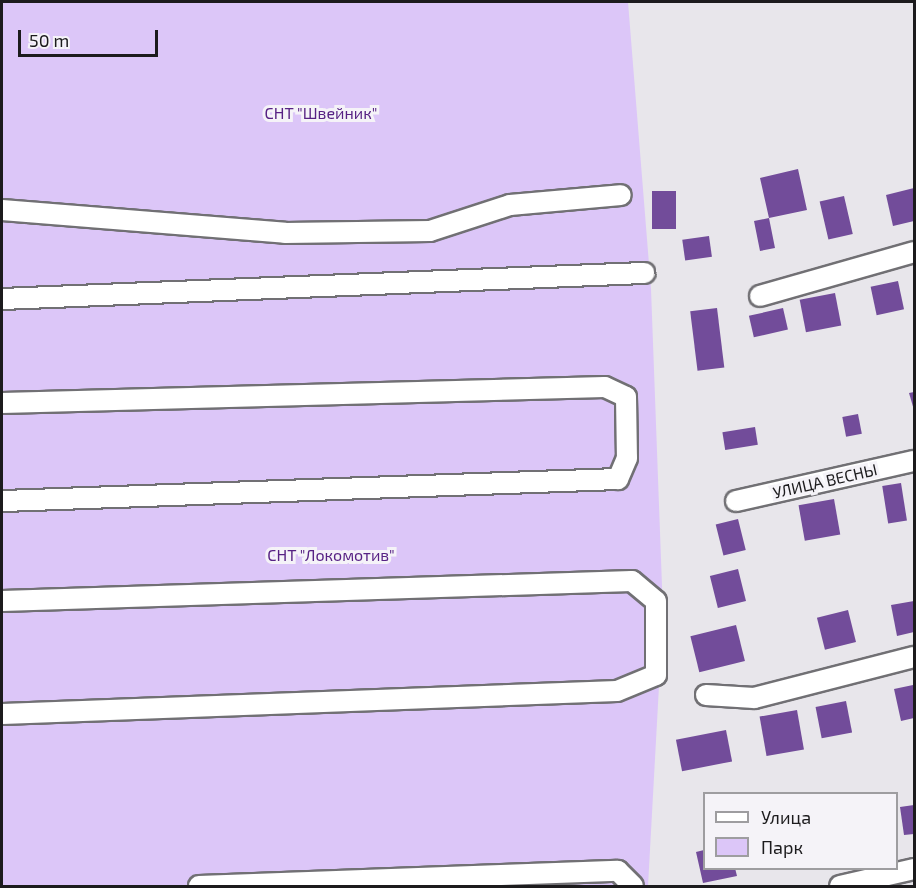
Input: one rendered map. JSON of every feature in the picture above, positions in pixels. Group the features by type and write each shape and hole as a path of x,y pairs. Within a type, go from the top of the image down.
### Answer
{"street":[{"path":"2,210 285,233 430,231 510,205 621,195"},
{"path":"760,296 915,252"},
{"path":"2,298 644,273"},
{"path":"2,403 605,387 626,397 627,458 618,479 2,501"},
{"name":"УЛИЦА ВЕСНЫ","path":"736,501 915,461"},
{"path":"2,601 632,581 656,602 656,675 617,692 2,714"},
{"path":"706,695 754,698 915,657"},
{"path":"840,886 915,869"},
{"path":"199,886 618,871 633,886"}],"green space":[{"name":"СНТ \"Локомотив\"","path":"2,2 628,2 651,289 663,613 648,886 2,886"}],"building":[{"path":"798,169 807,210 769,218 760,178"},
{"path":"914,188 914,221 893,226 886,195"},
{"path":"652,191 676,191 676,229 652,229"},
{"path":"844,196 853,234 828,240 820,202"},
{"path":"769,218 775,248 760,251 754,221"},
{"path":"709,236 712,257 685,261 682,240"},
{"path":"898,281 904,309 877,315 871,287"},
{"path":"835,293 841,325 806,332 800,300"},
{"path":"717,308 724,368 698,371 690,311"},
{"path":"783,308 788,329 754,337 749,316"},
{"path":"914,392 914,410 909,393"},
{"path":"858,414 862,434 846,437 842,417"},
{"path":"755,427 758,445 725,450 722,432"},
{"path":"901,483 907,521 888,524 882,486"},
{"path":"834,499 840,534 805,541 799,505"},
{"path":"738,519 746,550 723,556 716,525"},
{"path":"738,569 746,601 718,608 710,576"},
{"path":"914,601 914,632 897,636 891,605"},
{"path":"848,610 856,642 825,650 817,618"},
{"path":"736,625 745,661 699,672 690,636"},
{"path":"913,685 914,718 901,721 894,689"},
{"path":"846,701 852,732 822,738 816,707"},
{"path":"797,710 804,749 767,756 760,717"},
{"path":"726,730 732,761 682,771 676,740"},
{"path":"914,805 914,834 904,835 900,807"},
{"path":"703,850 703,870 736,870 737,876 703,883 696,852"}],"park label":[{"name":"СНТ \"Швейник\"","path":"321,113"}]}
